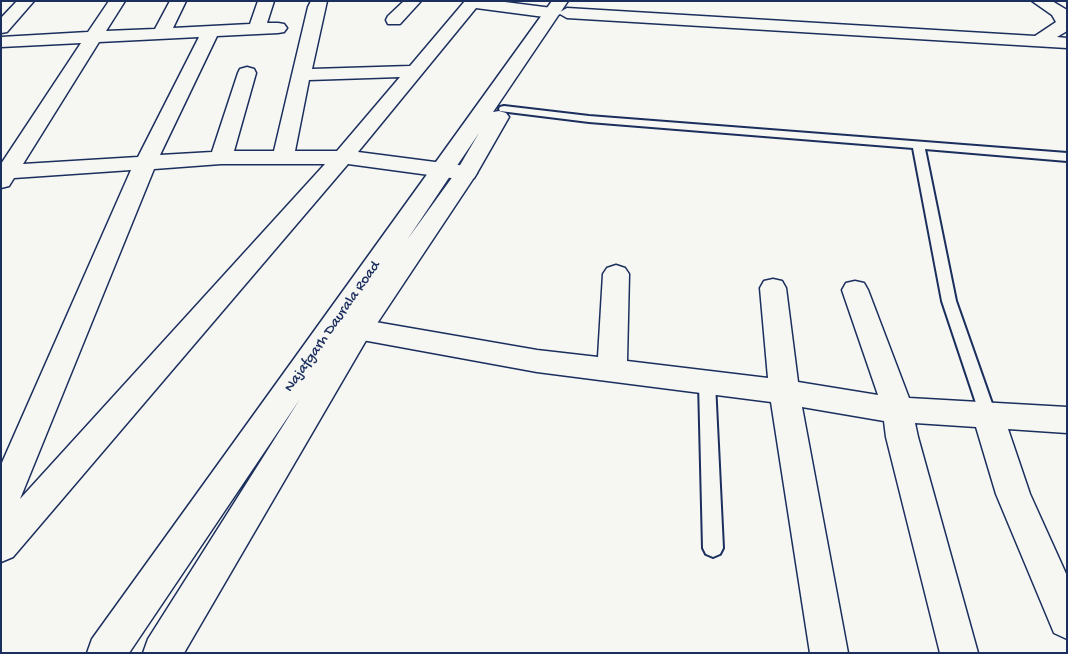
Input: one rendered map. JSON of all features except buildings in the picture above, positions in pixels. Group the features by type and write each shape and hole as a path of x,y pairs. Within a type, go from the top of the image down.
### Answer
{"street":[{"path":"1,28 26,1"},
{"path":"3,175 117,1"},
{"path":"161,34 178,1"},
{"path":"257,29 266,1"},
{"path":"283,157 316,6 319,1"},
{"path":"394,20 413,1"},
{"path":"1037,42 1062,27 1064,22 1063,16 1058,11 1040,1"},
{"path":"1,545 343,157 473,2 1067,43"},
{"name":"Najafgarh Daurala Road","path":"455,171 504,109 563,7"},
{"name":"Najafgarh Daurala Road","path":"106,653 346,328 455,171 563,7"},
{"path":"1,42 278,28"},
{"path":"1,504 146,162 211,31"},
{"path":"300,76 416,71"},
{"path":"221,158 248,73"},
{"path":"3,175 146,162 283,157 343,157 455,171"},
{"path":"612,371 616,274"},
{"path":"773,288 784,392 829,653"},
{"path":"855,290 898,409 902,437 959,653"},
{"path":"346,328 537,361 784,392 898,409 1067,420"},
{"name":"Najafgarh Daurala Road","path":"166,651 346,328"},
{"path":"988,415 1013,494 1067,620"}],"lane":[{"path":"504,109 588,119 1067,157"},
{"path":"918,144 948,301 970,359 988,415"},
{"path":"707,383 712,548"}]}
